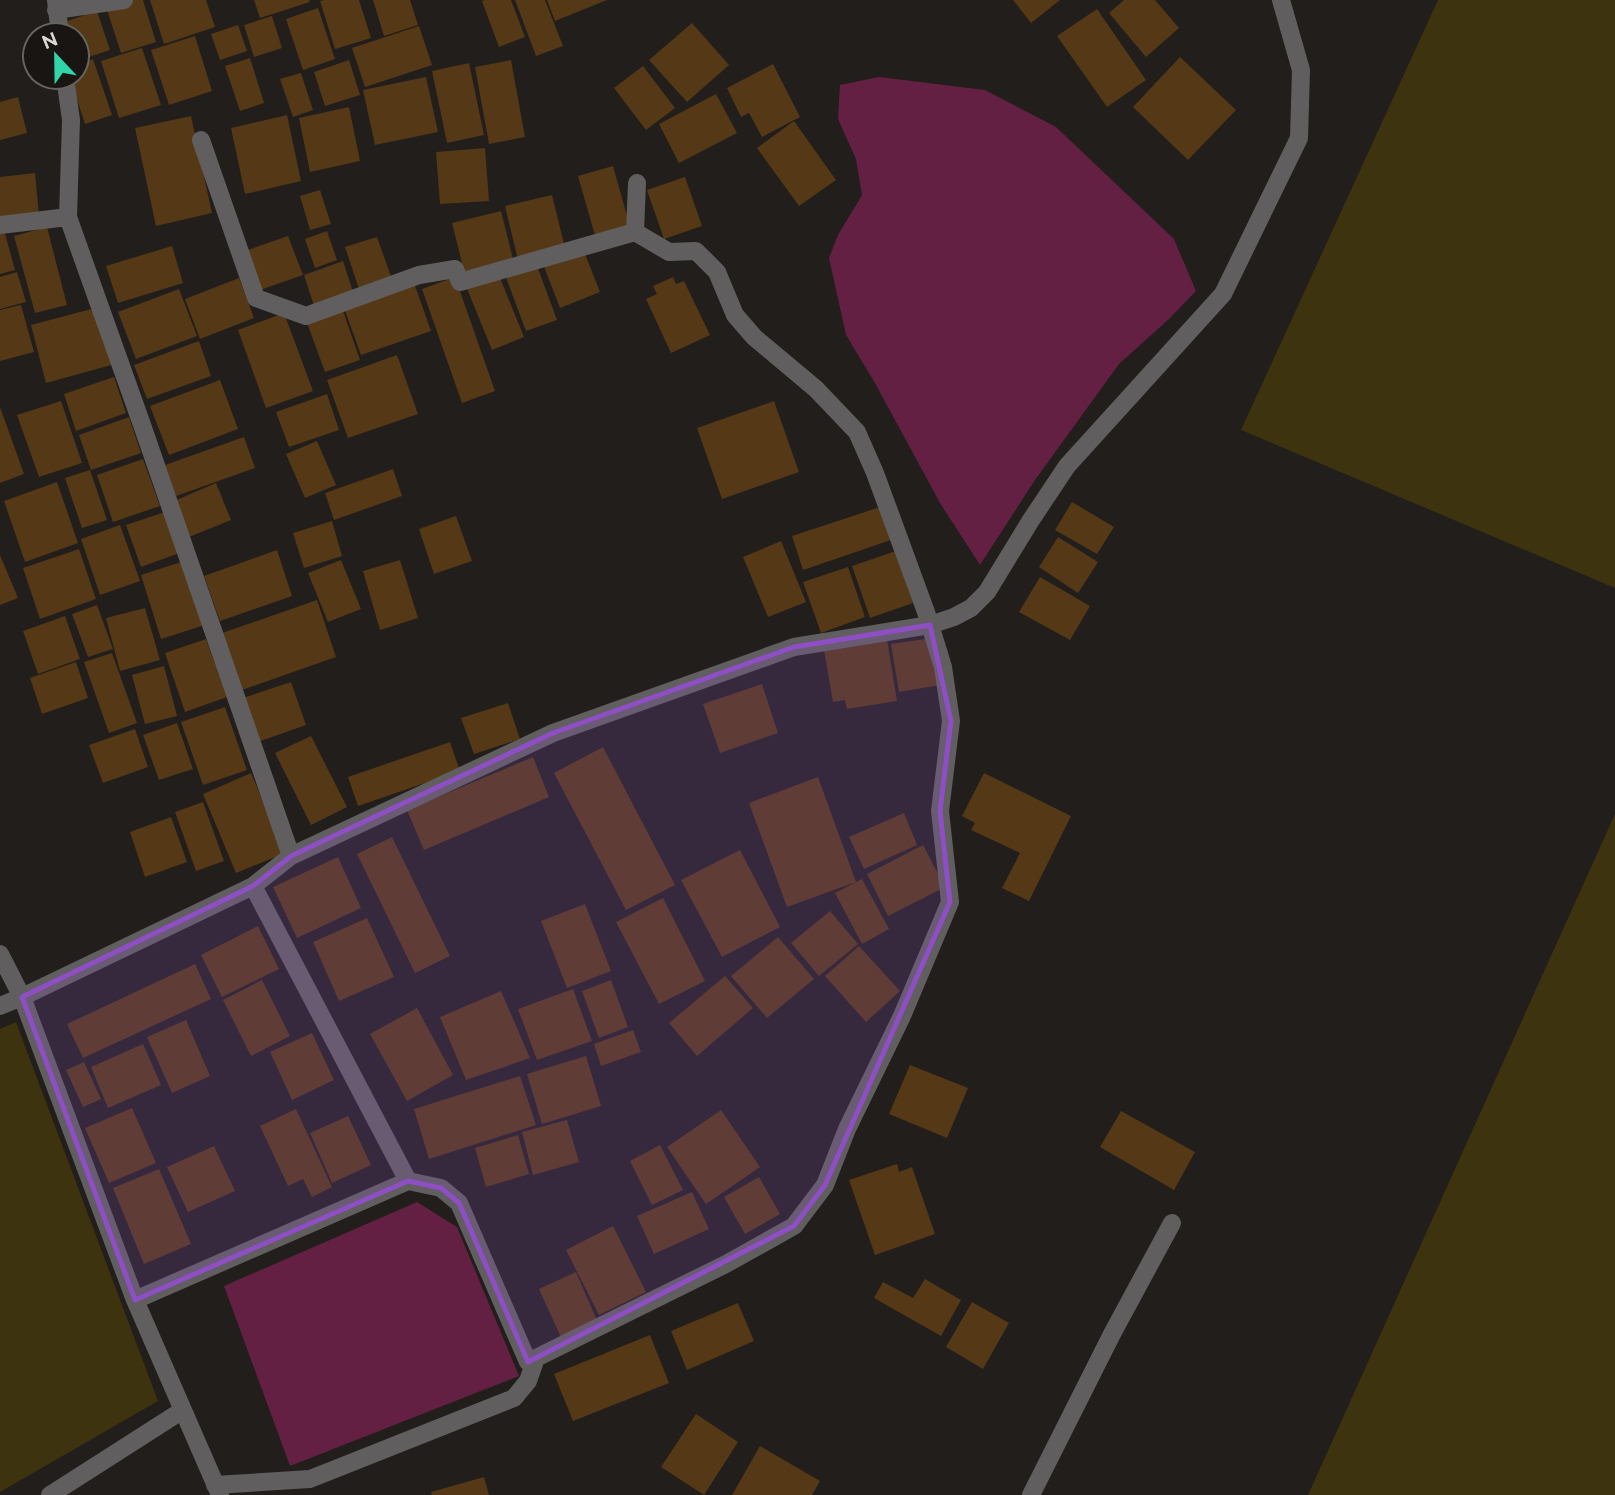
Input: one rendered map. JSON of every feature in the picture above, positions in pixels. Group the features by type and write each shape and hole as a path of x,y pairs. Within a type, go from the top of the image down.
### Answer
{"street":[{"path":"56,5 124,0"},
{"path":"0,1006 253,886 291,856 553,733 794,647 930,625 971,608 987,592 1066,466 1223,294 1298,138 1301,70 1281,0"},
{"path":"67,91 71,120 68,217 291,856"},
{"path":"135,1300 408,1181 441,1188 459,1203 528,1362 726,1264 794,1226 832,1184 847,1129 902,1016 950,902 940,811 951,721 943,667 875,472 857,432 816,389 754,337 736,315 717,272 696,251 669,252 635,232 460,282 455,269 419,275 306,316 256,298 201,141"},
{"path":"635,232 637,183"},
{"path":"0,225 68,217"},
{"path":"253,886 408,1181"},
{"path":"0,954 22,997 135,1300 217,1490 310,1479 514,1398 528,1381 536,1358"},
{"path":"1031,1495 1112,1334 1172,1223"},
{"path":"50,1495 183,1410"}],"highlighted area":[{"path":"930,625 951,721 940,811 950,902 825,1185 794,1226 528,1362 459,1203 441,1188 408,1181 135,1300 22,997 253,886 291,856 553,733 794,647"}],"shaded area":[{"path":"1438,0 1615,0 1615,588 1241,430"},
{"path":"879,77 985,90 1056,127 1174,239 1196,291 1119,364 1035,480 980,565 940,503 846,335 829,258 838,235 862,195 856,159 838,119 840,85"},
{"path":"1615,814 1615,1495 1308,1495"},
{"path":"16,1022 158,1401 0,1492 0,1029"},
{"path":"417,1202 457,1227 519,1376 290,1466 224,1286"}],"building":[{"path":"129,0 143,0 156,42 121,53 106,7"},
{"path":"150,0 206,0 215,27 164,44"},
{"path":"254,0 309,0 310,2 260,18"},
{"path":"359,0 371,38 335,49 320,1"},
{"path":"373,0 410,0 418,25 384,36"},
{"path":"511,0 525,37 499,47 482,1"},
{"path":"515,0 545,0 563,46 536,56"},
{"path":"547,0 607,0 555,21"},
{"path":"1013,0 1060,0 1031,23"},
{"path":"1124,0 1155,0 1179,28 1146,57 1109,13"},
{"path":"318,8 335,59 303,70 286,19"},
{"path":"1097,9 1146,80 1107,107 1057,36"},
{"path":"97,11 110,50 91,56 91,21 67,21"},
{"path":"272,16 282,48 254,57 244,25"},
{"path":"692,23 729,65 687,102 649,60"},
{"path":"238,25 247,51 220,60 211,34"},
{"path":"419,26 432,65 365,87 352,48"},
{"path":"195,36 212,91 169,105 151,50"},
{"path":"142,48 161,105 119,118 101,61"},
{"path":"1180,57 1236,110 1188,160 1133,107"},
{"path":"250,58 264,103 240,111 225,66"},
{"path":"93,59 112,115 85,124 74,91 91,91"},
{"path":"349,60 360,95 325,106 314,72"},
{"path":"511,60 525,137 489,144 475,67"},
{"path":"469,63 484,135 447,143 432,71"},
{"path":"773,64 800,117 762,137 749,113 741,117 727,88"},
{"path":"643,66 675,108 646,130 614,88"},
{"path":"301,73 313,110 293,117 280,79"},
{"path":"426,77 438,132 375,145 363,90"},
{"path":"716,94 737,133 679,163 659,124"},
{"path":"18,97 27,133 0,140 0,102"},
{"path":"349,107 360,161 310,172 299,118"},
{"path":"287,115 301,181 245,194 231,128"},
{"path":"191,116 212,213 156,226 135,128"},
{"path":"794,121 836,180 799,206 757,148"},
{"path":"485,148 489,201 440,204 436,152"},
{"path":"613,166 631,230 596,239 578,176"},
{"path":"35,173 39,216 0,220 0,177"},
{"path":"685,177 702,226 664,239 647,190"},
{"path":"320,190 331,224 310,230 300,196"},
{"path":"552,195 565,248 518,260 505,206"},
{"path":"501,211 514,263 465,275 452,223"},
{"path":"47,227 67,305 35,313 14,236"},
{"path":"4,230 15,270 0,274 0,231"},
{"path":"327,231 337,260 315,268 305,239"},
{"path":"288,236 303,275 260,290 245,251"},
{"path":"377,237 393,282 360,292 345,247"},
{"path":"172,246 183,283 118,303 106,266"},
{"path":"583,249 600,292 560,308 543,264"},
{"path":"343,261 354,295 315,309 304,275"},
{"path":"536,263 557,320 526,331 505,275"},
{"path":"17,272 26,302 0,309 0,277"},
{"path":"498,273 524,337 492,350 466,286"},
{"path":"455,277 495,391 462,403 422,289"},
{"path":"673,277 676,284 684,281 710,335 671,353 646,299 657,294 653,286"},
{"path":"239,278 254,318 200,339 185,299"},
{"path":"413,280 431,331 361,355 343,305"},
{"path":"179,289 197,336 136,359 118,312"},
{"path":"21,305 34,352 0,361 0,310"},
{"path":"99,307 115,364 46,383 31,325"},
{"path":"342,308 360,360 325,372 306,320"},
{"path":"284,313 313,391 266,408 238,330"},
{"path":"199,341 211,376 147,399 134,365"},
{"path":"397,355 418,414 348,438 327,380"},
{"path":"114,377 126,413 76,431 64,394"},
{"path":"220,380 238,429 169,455 150,406"},
{"path":"327,394 339,430 289,447 276,412"},
{"path":"61,401 82,463 39,477 17,415"},
{"path":"774,401 799,472 722,499 697,428"},
{"path":"0,407 24,474 0,483"},
{"path":"129,417 141,453 91,470 79,435"},
{"path":"244,437 255,468 176,496 165,465"},
{"path":"317,441 336,485 305,498 286,454"},
{"path":"143,459 160,506 113,522 97,475"},
{"path":"393,469 402,496 334,520 325,493"},
{"path":"90,470 107,520 82,528 65,478"},
{"path":"57,482 78,543 25,562 4,501"},
{"path":"216,483 231,520 189,537 174,501"},
{"path":"1072,502 1114,527 1097,554 1055,530"},
{"path":"883,506 894,539 803,570 792,536"},
{"path":"168,511 182,552 141,567 126,525"},
{"path":"456,516 472,561 434,574 419,529"},
{"path":"332,521 342,556 304,568 293,533"},
{"path":"120,525 140,581 100,595 81,539"},
{"path":"1058,537 1098,562 1078,593 1039,567"},
{"path":"781,541 806,602 768,617 743,557"},
{"path":"79,549 96,599 40,619 23,568"},
{"path":"277,550 292,596 220,621 204,576"},
{"path":"896,551 913,603 870,618 852,566"},
{"path":"0,555 18,598 0,605"},
{"path":"187,560 208,624 161,639 141,575"},
{"path":"341,560 361,609 328,622 308,573"},
{"path":"400,560 418,618 380,630 363,571"},
{"path":"848,567 865,617 821,633 803,582"},
{"path":"1040,577 1090,606 1070,640 1019,612"},
{"path":"317,600 336,657 242,690 222,633"},
{"path":"97,605 113,649 88,657 72,614"},
{"path":"145,608 160,660 120,671 106,618"},
{"path":"65,616 80,659 38,674 23,631"},
{"path":"932,638 940,685 899,692 891,644"},
{"path":"206,639 227,697 185,712 165,653"},
{"path":"887,639 897,701 847,709 845,700 833,702 824,650"},
{"path":"112,653 137,723 109,733 84,662"},
{"path":"76,662 88,698 42,714 30,678"},
{"path":"164,666 177,716 145,724 132,675"},
{"path":"291,682 306,725 255,743 240,699"},
{"path":"762,684 778,733 720,753 703,704"},
{"path":"508,703 520,739 474,754 461,718"},
{"path":"225,707 247,770 203,785 181,722"},
{"path":"177,723 193,769 159,780 143,735"},
{"path":"135,729 148,767 103,783 89,745"},
{"path":"311,736 347,807 311,825 275,753"},
{"path":"450,742 460,771 358,806 348,777"},
{"path":"603,747 675,885 626,910 554,773"},
{"path":"533,757 549,797 424,850 407,810"},
{"path":"251,773 285,853 236,873 203,794"},
{"path":"984,773 1071,816 1029,901 1002,888 1020,853 971,830 975,823 962,816"},
{"path":"818,777 856,882 787,907 749,803"},
{"path":"203,802 224,861 196,871 175,812"},
{"path":"904,813 917,845 864,869 849,837"},
{"path":"171,817 187,862 145,877 130,832"},
{"path":"392,837 450,956 415,973 357,854"},
{"path":"923,845 945,887 888,916 867,874"},
{"path":"740,850 780,927 722,957 681,880"},
{"path":"338,857 361,908 297,938 273,887"},
{"path":"862,879 889,929 862,944 835,893"},
{"path":"663,898 705,981 659,1004 616,922"},
{"path":"585,904 611,971 567,988 541,921"},
{"path":"830,911 858,944 819,976 791,943"},
{"path":"367,918 394,977 339,1001 313,942"},
{"path":"258,926 279,969 222,997 201,955"},
{"path":"778,937 814,979 767,1018 731,976"},
{"path":"859,946 900,991 866,1022 825,976"},
{"path":"195,964 211,999 83,1058 67,1024"},
{"path":"725,976 753,1008 697,1056 669,1023"},
{"path":"262,980 290,1036 251,1056 223,1000"},
{"path":"611,980 628,1027 599,1038 582,991"},
{"path":"573,989 592,1041 537,1060 518,1009"},
{"path":"501,991 530,1058 466,1080 440,1017"},
{"path":"417,1008 453,1075 407,1101 370,1034"},
{"path":"186,1020 210,1076 172,1093 147,1037"},
{"path":"633,1030 641,1052 601,1066 594,1044"},
{"path":"312,1033 334,1080 292,1100 270,1052"},
{"path":"143,1044 161,1085 108,1108 91,1067"},
{"path":"586,1056 601,1106 542,1124 527,1074"},
{"path":"84,1062 101,1099 83,1107 66,1070"},
{"path":"910,1065 968,1088 947,1138 889,1114"},
{"path":"520,1076 536,1125 429,1159 414,1109"},
{"path":"132,1108 156,1163 109,1183 85,1128"},
{"path":"296,1109 332,1187 312,1197 303,1179 288,1186 260,1126"},
{"path":"721,1110 760,1167 706,1204 667,1147"},
{"path":"1121,1111 1195,1152 1174,1190 1100,1147"},
{"path":"348,1116 371,1165 332,1183 310,1133"},
{"path":"567,1120 579,1162 533,1175 522,1132"},
{"path":"518,1135 529,1174 486,1187 475,1148"},
{"path":"660,1145 683,1190 652,1205 630,1161"},
{"path":"214,1146 235,1191 188,1212 167,1167"},
{"path":"897,1164 899,1172 912,1167 935,1234 875,1255 849,1180"},
{"path":"159,1169 191,1244 144,1264 113,1188"},
{"path":"759,1177 780,1214 745,1234 724,1197"},
{"path":"692,1192 709,1229 654,1254 637,1216"},
{"path":"613,1226 646,1292 599,1315 566,1250"},
{"path":"576,1272 599,1325 563,1342 539,1289"},
{"path":"925,1279 961,1300 941,1336 874,1298 883,1282 913,1298"},
{"path":"972,1302 1009,1323 983,1369 946,1347"},
{"path":"738,1303 754,1341 687,1370 671,1331"},
{"path":"650,1335 669,1383 573,1421 554,1374"},
{"path":"696,1414 738,1442 704,1495 661,1467"},
{"path":"760,1446 820,1481 812,1495 732,1495"},
{"path":"484,1477 489,1495 432,1495 431,1492"}]}
